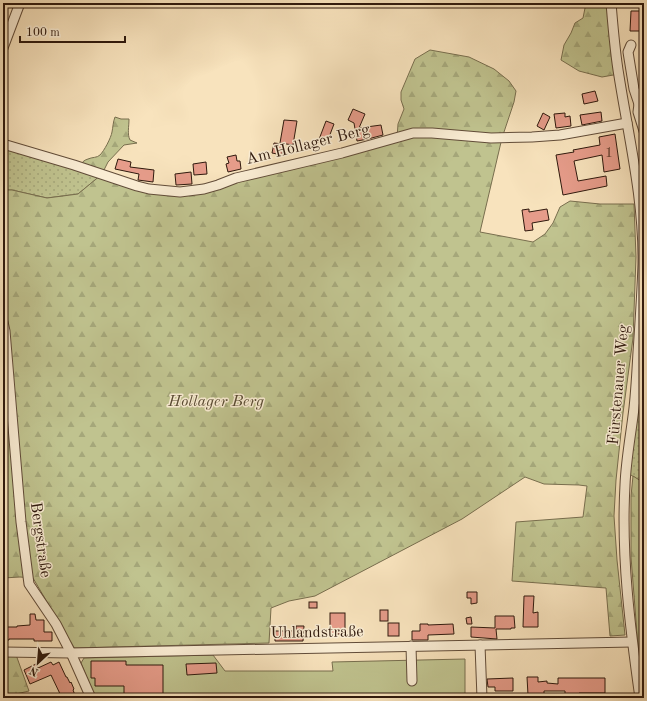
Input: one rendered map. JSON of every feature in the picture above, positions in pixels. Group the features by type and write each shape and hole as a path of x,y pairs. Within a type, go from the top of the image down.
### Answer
{"street":[{"path":"3,48 20,3"},
{"name":"Fürstenauer Weg","path":"611,3 619,74 642,198 642,291 636,393 625,484 624,527 627,598 640,698"},
{"path":"631,45 628,52 634,89 642,103 638,112 644,131"},
{"name":"Am Hollager Berg","path":"3,144 74,165 131,185 149,189 180,192 204,189 236,178 342,153 413,133 491,138 532,137 560,135 628,123"},
{"name":"Bergstraße","path":"3,322 6,331 21,522 29,584 56,624 91,698"},
{"name":"Uhlandstraße","path":"3,652 71,653 632,642"},
{"path":"480,645 482,698"},
{"path":"411,646 412,681"}],"green space":[{"path":"591,3 611,3 619,74 602,77 579,71 561,60 564,45 575,23 583,18 585,8"},
{"name":"Hollager Berg","path":"430,50 469,57 494,69 509,81 516,91 514,102 502,138 480,232 533,242 545,234 553,223 560,207 570,201 600,204 634,204 636,257 633,338 623,413 614,516 625,635 610,636 606,588 512,581 516,522 583,517 587,486 544,484 525,477 462,519 315,596 289,601 271,608 269,643 74,648 33,578 3,578 3,190 12,190 47,198 78,194 101,175 79,167 85,160 97,157 102,153 110,138 115,117 129,119 129,138 137,143 124,145 108,162 102,174 180,192 397,138 398,124 404,109 401,100 401,92 415,59"},
{"path":"3,144 101,175 78,194 47,198 12,190 3,190"},
{"path":"639,198 644,198 644,483 626,472 638,350"},
{"path":"633,476 644,483 644,690 639,659 631,557 631,496"},
{"path":"3,652 15,652 29,691 3,697"},
{"path":"213,655 225,671 333,671 332,662 465,659 465,698 95,698 81,663 84,658"}],"building":[{"path":"631,11 644,11 644,31 630,31"},
{"path":"595,91 598,101 584,104 582,94"},
{"path":"353,109 365,114 359,128 381,125 383,135 357,141 354,123 348,120"},
{"path":"601,112 602,121 582,125 580,115"},
{"path":"543,113 550,117 544,130 537,126"},
{"path":"565,113 565,117 570,116 571,126 556,128 554,114"},
{"path":"284,120 297,121 293,145 280,143"},
{"path":"326,121 334,124 326,145 318,142"},
{"path":"615,134 620,169 604,172 602,155 574,161 578,181 606,176 607,186 563,195 556,155 600,145 599,137"},
{"path":"274,143 283,144 282,155 272,153"},
{"path":"236,155 237,161 240,161 241,169 228,172 226,164 229,163 227,157"},
{"path":"118,159 131,162 130,167 154,170 153,182 138,180 139,174 115,169"},
{"path":"206,162 207,174 194,175 193,164"},
{"path":"191,172 192,184 176,185 175,174"},
{"path":"529,209 529,212 547,209 549,220 532,223 533,230 525,231 522,210"},
{"path":"467,592 477,592 477,603 471,604 471,598 467,598"},
{"path":"524,596 534,596 533,613 538,612 538,627 523,627"},
{"path":"309,602 317,602 317,608 309,608"},
{"path":"380,610 388,610 388,621 380,621"},
{"path":"330,613 345,613 345,634 330,634"},
{"path":"30,614 35,614 36,620 44,620 44,632 52,632 52,641 34,641 34,639 3,640 3,627 30,625"},
{"path":"495,616 514,616 515,628 496,629 497,639 471,637 471,627 495,628"},
{"path":"471,617 472,624 467,624 466,618"},
{"path":"388,623 399,623 399,636 388,636"},
{"path":"420,624 453,624 454,634 428,635 428,640 412,640 412,631 420,631"},
{"path":"296,626 304,626 303,641 275,641 275,631 296,631"},
{"path":"91,661 126,661 126,665 163,665 163,698 124,698 124,686 95,686 95,678 91,678"},
{"path":"51,662 53,665 59,662 66,677 70,683 71,682 75,695 69,698 62,698 51,675 30,684 24,670 36,664 38,668"},
{"path":"216,663 217,673 187,675 186,664"},
{"path":"527,677 538,677 538,682 547,681 547,683 558,684 558,678 605,678 605,693 579,693 579,695 565,695 565,691 544,691 544,694 528,695"},
{"path":"513,678 513,691 495,691 495,687 488,687 487,679"}]}
